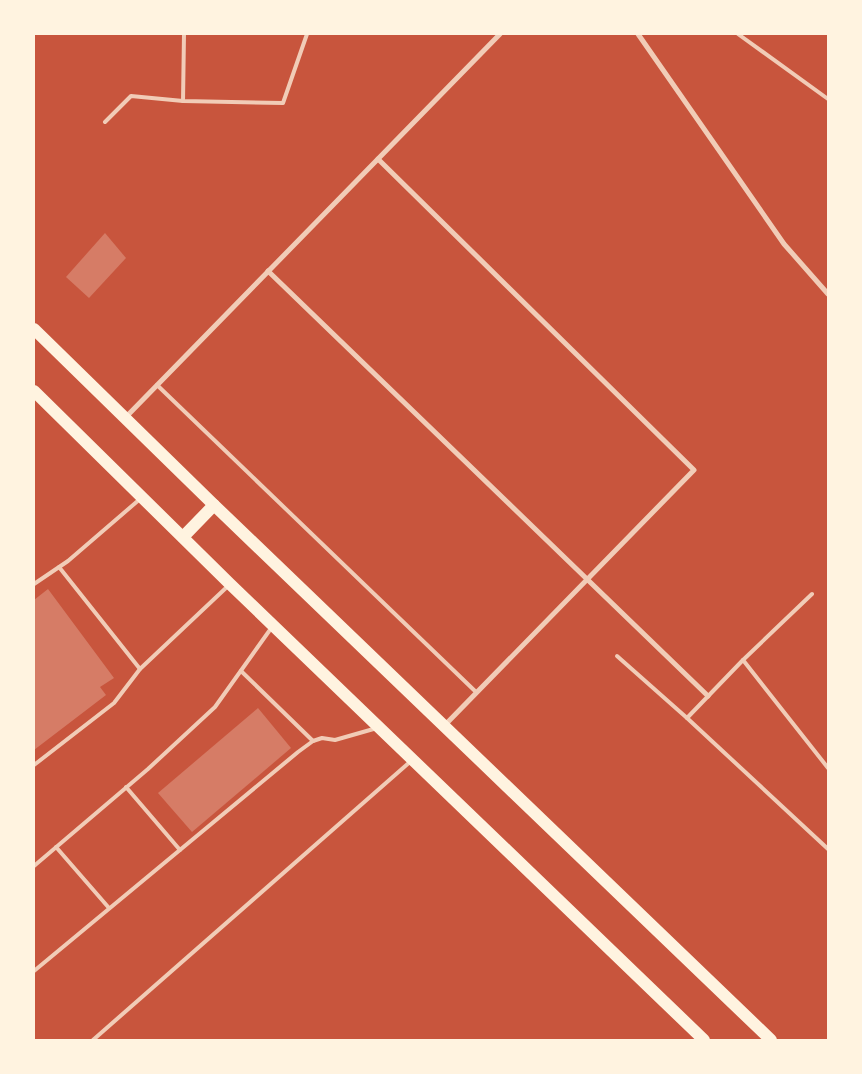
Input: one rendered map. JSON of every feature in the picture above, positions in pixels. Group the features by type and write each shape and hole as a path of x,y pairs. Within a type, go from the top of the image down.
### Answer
{"main road":[{"path":"34,329 214,505 771,1040"},
{"path":"34,391 230,584 704,1040"},
{"path":"183,537 214,505"}],"street":[{"path":"125,418 500,34"},
{"path":"638,34 784,244 828,294"},
{"path":"378,158 694,470 444,726"},
{"path":"268,271 708,696"}],"lane":[{"path":"183,101 184,34"},
{"path":"105,122 131,96 183,101 283,102 307,34"},
{"path":"738,34 828,99"},
{"path":"157,385 476,692"},
{"path":"34,584 68,561 142,497"},
{"path":"58,567 140,669"},
{"path":"34,765 114,703 140,669 230,584"},
{"path":"687,718 743,660 812,594"},
{"path":"34,866 215,707 274,625"},
{"path":"617,656 828,849"},
{"path":"743,660 828,768"},
{"path":"241,671 313,741"},
{"path":"34,971 313,741 322,738 335,740 379,727"},
{"path":"93,1040 413,759"},
{"path":"126,787 180,850"},
{"path":"56,847 109,908"}],"building":[{"path":"105,233 126,258 89,298 66,277"},
{"path":"48,589 114,678 100,687 106,695 34,750 34,600"},
{"path":"258,708 291,748 192,832 158,793"}]}
